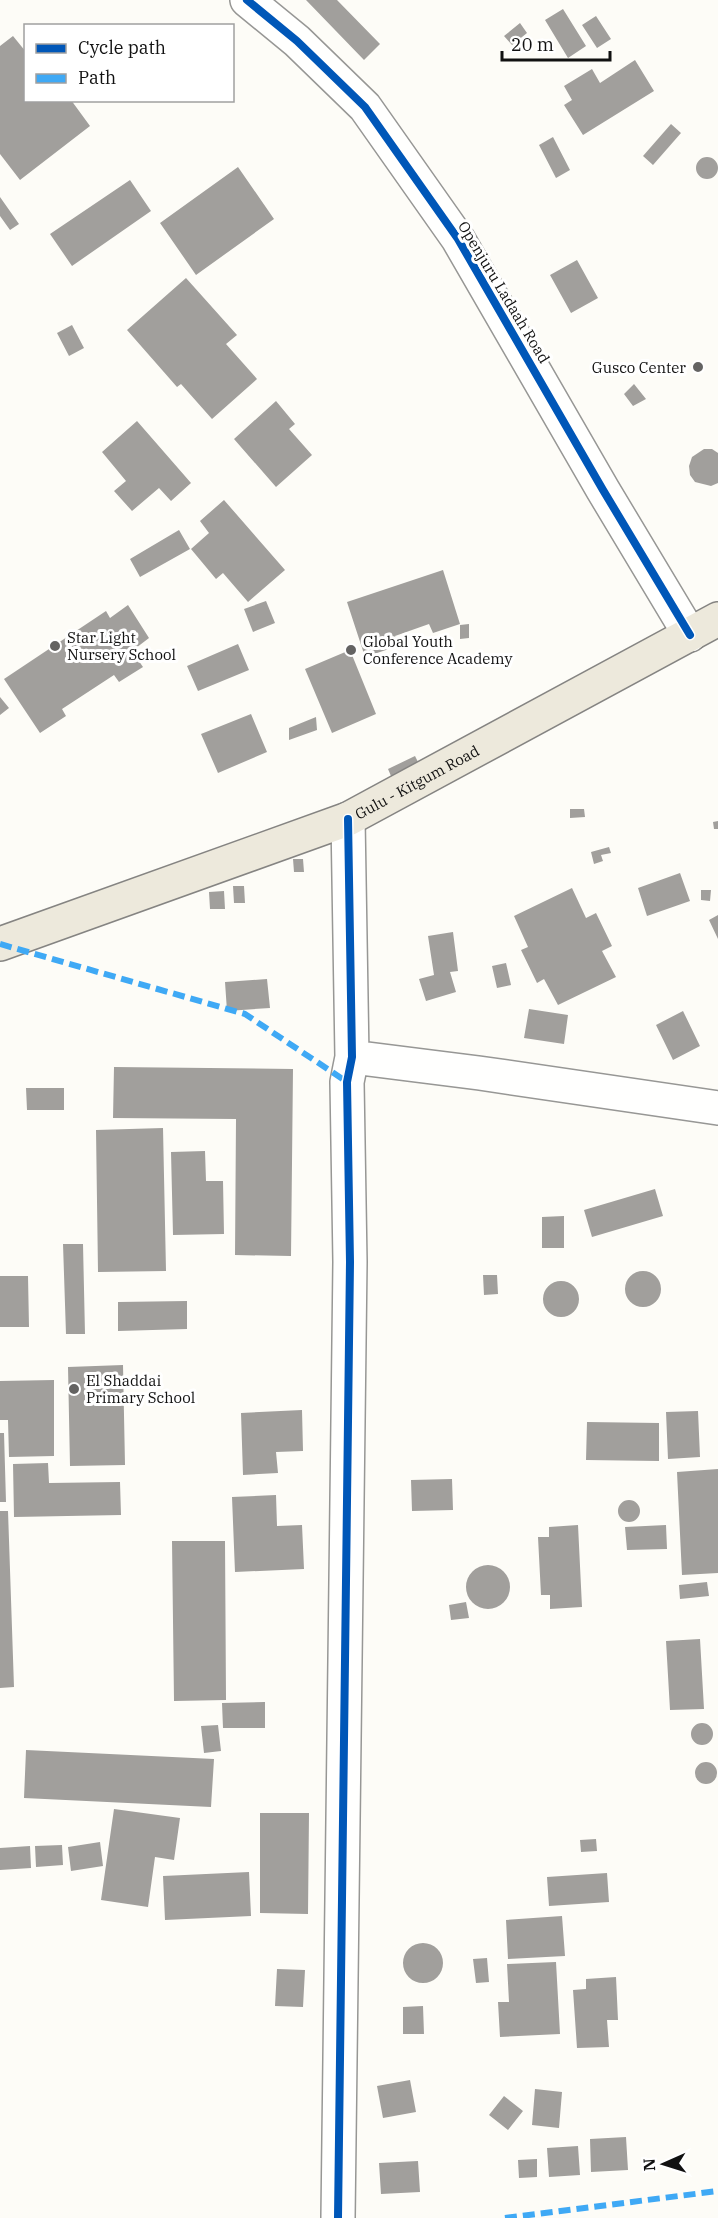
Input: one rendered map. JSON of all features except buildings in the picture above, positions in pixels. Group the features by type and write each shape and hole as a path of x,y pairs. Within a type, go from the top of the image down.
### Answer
{"main road":[{"name":"Gulu - Kitgum Road","path":"0,944 348,819 718,619"}],"street":[{"name":"Openjuru Ladaah Road","path":"247,0 297,41 365,107 458,239 690,635"},
{"path":"338,2218 350,1262 347,1082 352,1057 348,819"},
{"path":"352,1057 718,1108"}],"marked path":[{"path":"0,944 245,1014 347,1082"},
{"path":"505,2218 718,2191"}],"cycle path":[{"path":"247,0 297,41 365,107 458,239 690,635"},
{"path":"338,2218 350,1262 347,1082 352,1057 348,819"}],"place":[{"name":"Gusco Center","path":"698,367"},
{"name":"Star Light Nursery School","path":"55,646"},
{"name":"Global Youth Conference Academy","path":"351,650"},
{"name":"El Shaddai Primary School","path":"74,1389"}]}
